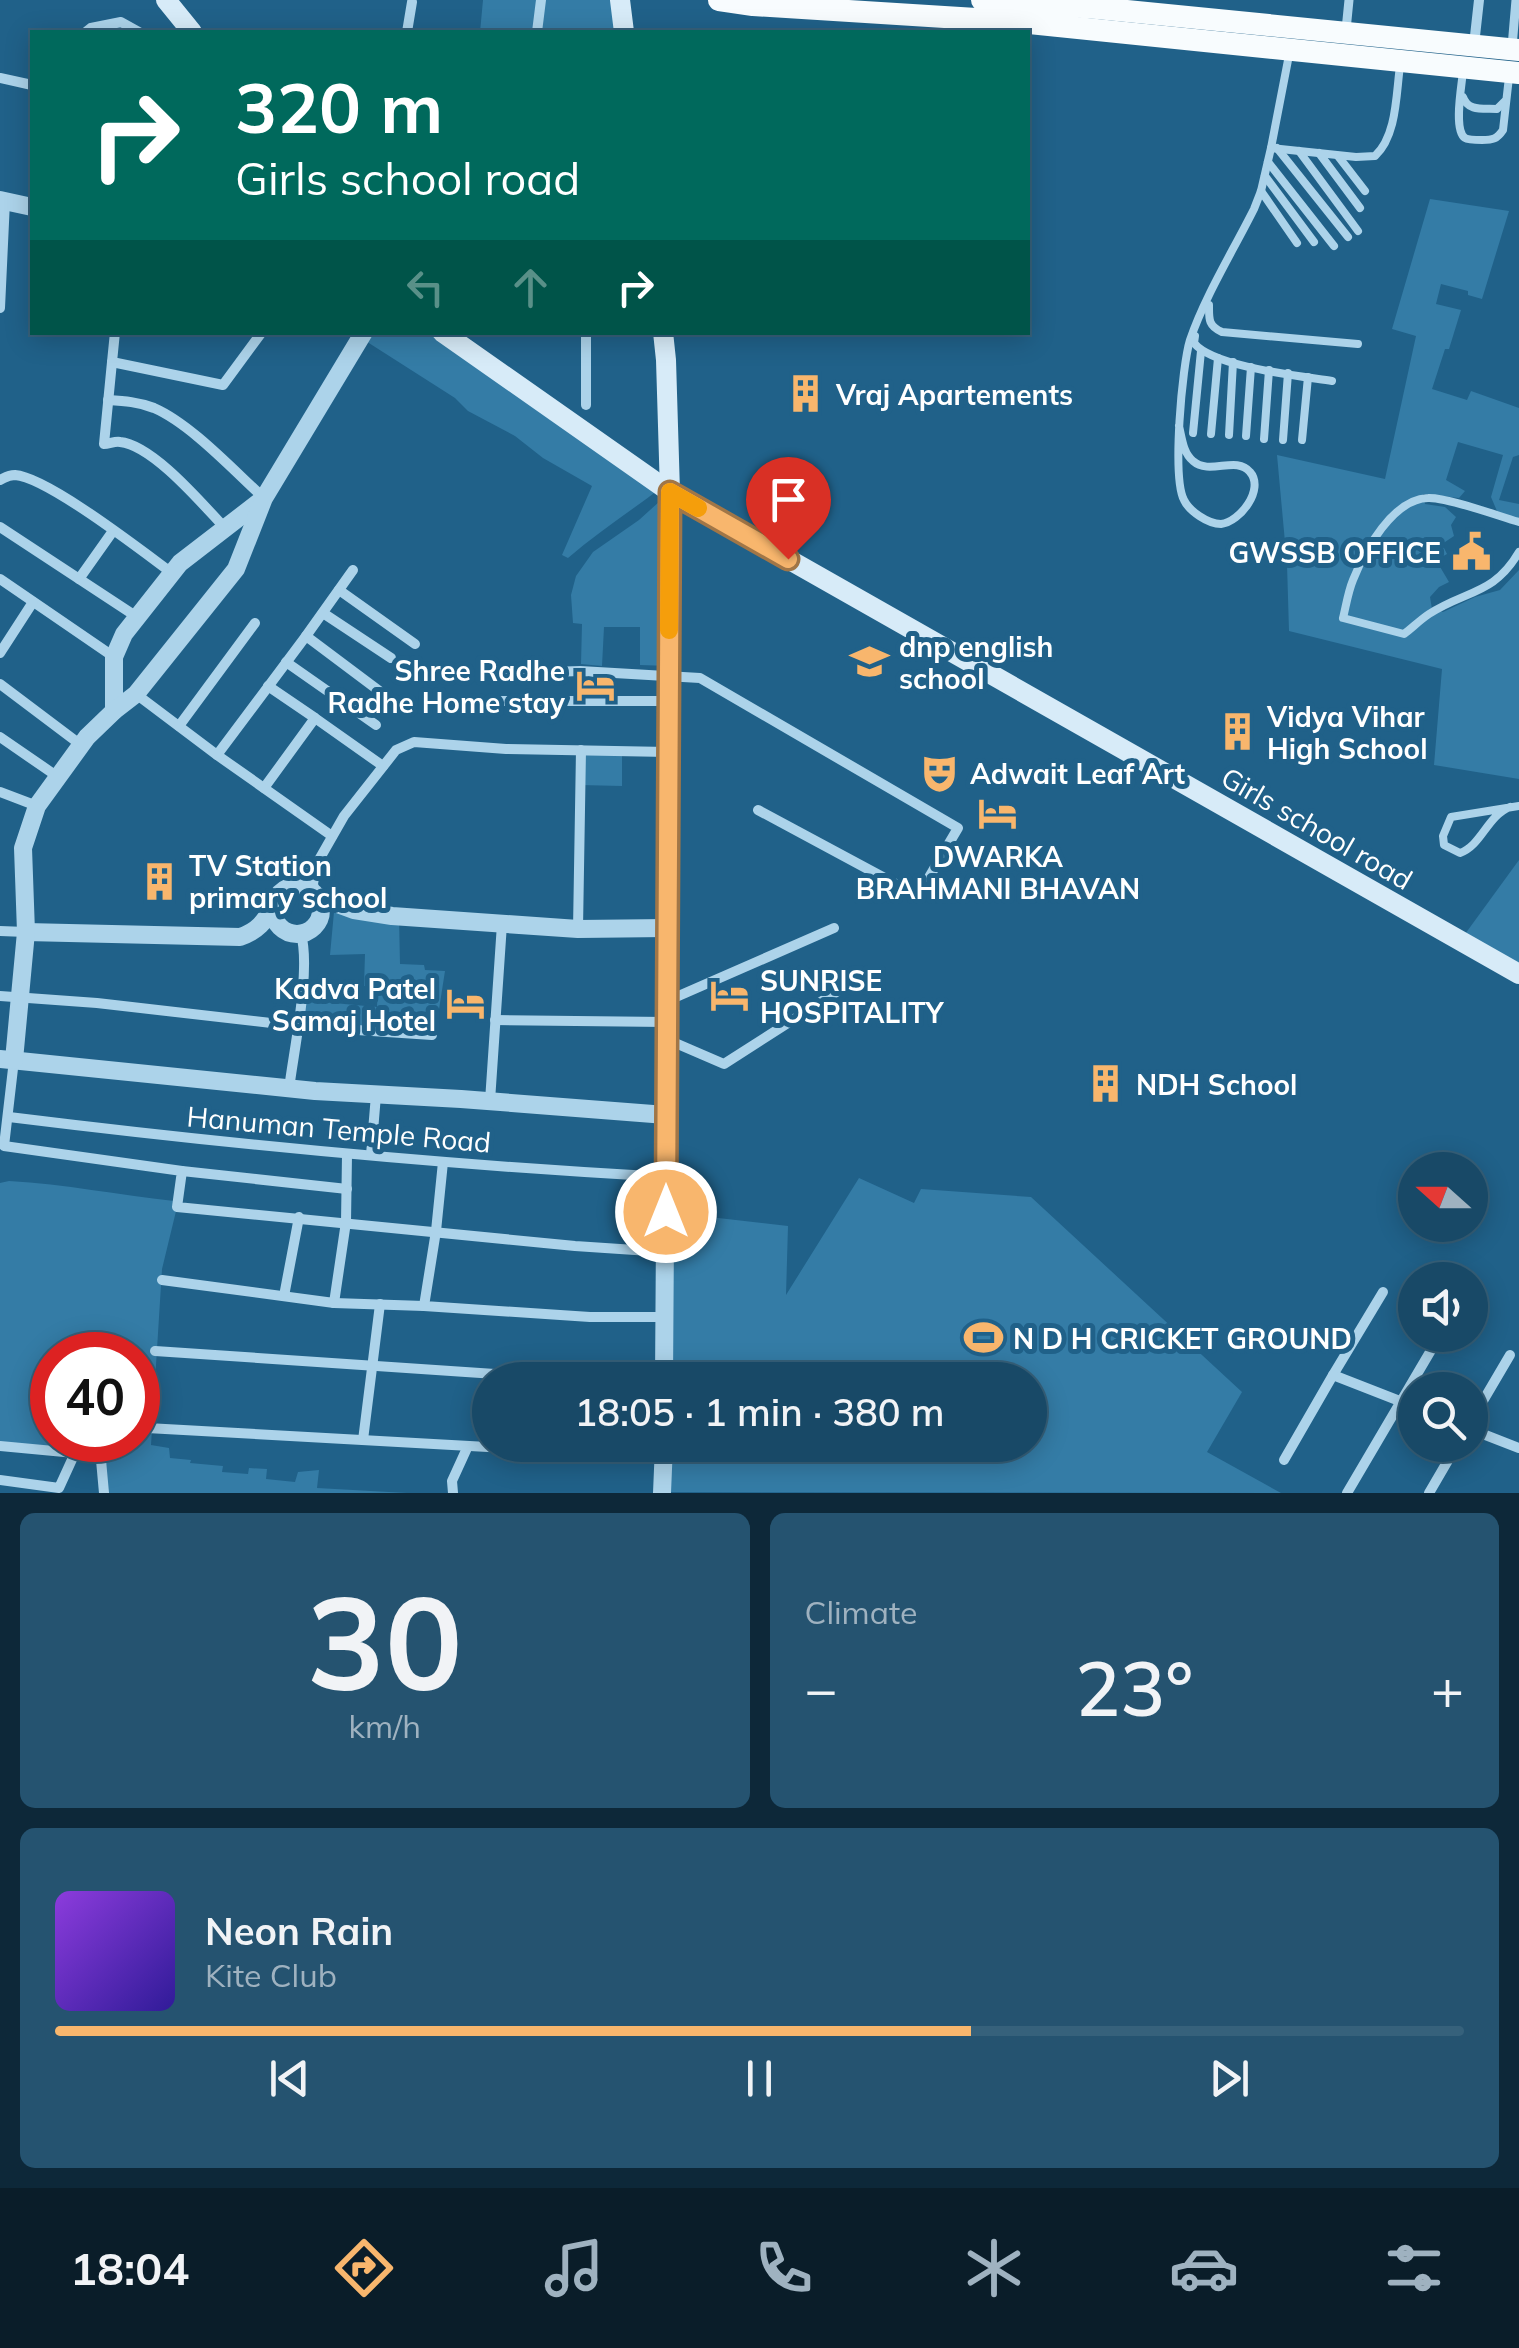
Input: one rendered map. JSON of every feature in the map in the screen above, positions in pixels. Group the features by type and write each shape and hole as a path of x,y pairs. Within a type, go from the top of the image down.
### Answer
{"highway":[{"path":"719,0 1008,20 1400,62 1463,74 1515,63"},
{"path":"982,0 1176,8 1346,33 1474,46 1515,63"}],"main road":[{"path":"166,0 190,30"},
{"path":"620,0 624,30"},
{"name":"Girls school road","path":"442,335 670,492 1519,974"},
{"path":"663,335 670,492"}],"street":[{"path":"537,30 541,0"},
{"path":"1346,33 1349,0"},
{"path":"1474,46 1478,0"},
{"path":"1515,63 1516,0"},
{"path":"408,30 412,2"},
{"path":"88,30 121,22 135,30"},
{"path":"0,78 30,85"},
{"path":"0,308 2,201 30,207"},
{"path":"116,335 104,444 120,442 138,449 178,478 225,528"},
{"path":"112,362 223,385 260,335"},
{"path":"347,1189 2,1146 9,1117 7,1060 20,996 26,932 23,848 37,806 81,745 114,710 136,694 236,568 264,498 362,335"},
{"path":"586,335 586,405"},
{"path":"108,400 158,409 264,498"},
{"path":"0,480 13,474 59,495 172,573"},
{"path":"664,1362 670,492"},
{"path":"114,710 114,657 124,634 180,563 264,498"},
{"path":"0,528 137,617"},
{"path":"79,579 112,531"},
{"path":"217,754 354,570"},
{"path":"0,579 114,657"},
{"path":"339,590 415,644"},
{"path":"0,653 33,602"},
{"path":"323,613 391,658"},
{"path":"179,726 256,623"},
{"path":"306,636 398,705"},
{"path":"286,662 376,725"},
{"path":"496,674 580,671 700,678 958,828 918,896 758,810"},
{"path":"0,684 81,745"},
{"path":"268,686 383,766"},
{"path":"136,694 332,836"},
{"path":"488,701 669,701"},
{"path":"264,788 316,718"},
{"path":"0,737 58,777"},
{"path":"252,933 263,925 276,899 316,865 344,816 396,750 414,742 506,749 668,752"},
{"path":"578,929 581,750"},
{"path":"0,792 37,806"},
{"path":"0,931 210,937 240,937 272,930 294,933 315,926 319,920 321,912 313,884 316,865"},
{"path":"287,889 303,887 354,910 392,916 578,929 668,928"},
{"path":"274,906 276,921 294,933 305,948 289,1089"},
{"path":"319,920 334,912 364,912"},
{"path":"490,1101 502,924"},
{"path":"667,1001 834,928"},
{"path":"495,1020 666,1030 724,1064 869,971"},
{"path":"0,996 298,1026 432,1035"},
{"path":"7,1060 289,1089 666,1115"},
{"path":"371,1155 376,1094"},
{"name":"Hanuman Temple Road","path":"9,1117 347,1155 666,1177"},
{"path":"334,1303 346,1222 347,1155"},
{"path":"424,1306 443,1162"},
{"path":"182,1171 176,1207 665,1252"},
{"path":"284,1296 299,1218"},
{"path":"162,1280 334,1303 590,1318 665,1318"},
{"path":"1284,1460 1383,1292"},
{"path":"363,1440 380,1304"},
{"path":"160,1350 472,1372"},
{"path":"1488,1394 1510,1355"},
{"path":"1333,1375 1398,1401"},
{"path":"1347,1493 1398,1407"},
{"path":"160,1429 472,1446"},
{"path":"1488,1434 1519,1448"},
{"path":"0,1446 30,1449"},
{"path":"451,1489 468,1446"},
{"path":"0,1480 59,1488 71,1462"},
{"path":"101,1462 104,1493"},
{"path":"662,1493 663,1462"},
{"path":"1429,1493 1447,1462"}],"lane":[{"path":"1180,426 1185,450 1192,461 1217,468 1235,464 1254,478 1253,496 1240,516 1220,524 1200,517 1184,502 1178,482 1180,426 1188,345 1261,191 1274,148 1290,50"},
{"path":"1274,148 1356,158 1375,156 1385,145 1391,127 1400,62"},
{"path":"1463,74 1460,131 1469,140 1494,140 1504,130 1506,98 1515,63"},
{"path":"1463,74 1463,98 1471,108 1497,108 1506,98"},
{"path":"1274,148 1348,237"},
{"path":"1299,151 1358,230"},
{"path":"1319,154 1360,208"},
{"path":"1338,156 1366,190"},
{"path":"1268,162 1334,246"},
{"path":"1264,176 1314,242"},
{"path":"1261,191 1297,243"},
{"path":"1210,298 1209,321 1222,332 1358,344"},
{"path":"1196,326 1194,343 1201,351 1218,358 1332,381"},
{"path":"1194,434 1201,351"},
{"path":"1211,434 1218,358"},
{"path":"1229,435 1233,362"},
{"path":"1246,436 1251,366"},
{"path":"1264,439 1270,370"},
{"path":"1283,440 1288,373"},
{"path":"1302,440 1308,377"},
{"path":"1519,522 1432,497 1409,500 1386,523 1366,554 1353,580 1342,618 1404,634 1430,613 1490,586 1504,576 1519,552"},
{"path":"1515,806 1496,814 1468,850 1460,854 1444,845 1443,836 1452,817 1515,806"}],"shaded area":[{"path":"483,0 620,0 624,30 480,30"},
{"path":"1430,199 1509,211 1482,299 1441,284 1436,304 1461,310 1432,389 1467,400 1471,391 1519,408 1519,455 1513,457 1499,500 1519,504 1519,518 1497,511 1491,497 1503,455 1458,442 1446,480 1465,491 1459,498 1423,494 1425,504 1445,507 1456,517 1451,525 1454,536 1442,544 1447,554 1436,560 1449,582 1430,597 1432,609 1443,612 1500,590 1519,570 1519,779 1434,765 1442,669 1289,631 1277,455 1385,479 1416,336 1392,329"},
{"path":"439,335 662,487 568,558 562,555 592,486 468,411 455,398 361,338"},
{"path":"670,492 669,666 640,665 640,627 604,627 602,666 581,664 582,624 573,623 571,595 576,576 593,552 639,520"},
{"path":"581,750 622,751 622,786 580,785"},
{"path":"1519,860 1519,974 1460,941"},
{"path":"334,912 399,917 400,964 445,971 435,1035 297,1026 301,1000 377,1007 378,987 364,986 365,954 330,955"},
{"name":"N D H CRICKET GROUND","path":"859,1178 914,1203 921,1189 1031,1197 1242,1392 1207,1452 1281,1493 662,1492 663,1462 1047,1462 1047,1362 664,1362 666,1212 788,1226 786,1295"},
{"path":"0,1183 51,1185 174,1201 177,1207 162,1269 158,1332 30,1332 30,1449 0,1446"},
{"path":"160,1446 169,1448 170,1458 223,1466 222,1472 248,1474 249,1468 267,1469 266,1479 295,1482 298,1472 319,1470 317,1488 407,1493 104,1493 101,1462 160,1462"}],"slow traffic":[{"path":"669,630 670,492 698,508"}],"place":[{"name":"Vraj Apartements","path":"806,394"},
{"name":"GWSSB OFFICE","path":"1471,552"},
{"name":"dnp english school","path":"869,662"},
{"name":"Shree Radhe Radhe Home stay","path":"595,686"},
{"name":"Vidya Vihar High School","path":"1237,732"},
{"name":"Adwait Leaf Art","path":"940,773"},
{"name":"DWARKA BRAHMANI BHAVAN","path":"998,814"},
{"name":"TV Station primary school","path":"159,881"},
{"name":"SUNRISE HOSPITALITY","path":"730,996"},
{"name":"Kadva Patel Samaj Hotel","path":"466,1004"},
{"name":"NDH School","path":"1106,1084"},
{"name":"N D H CRICKET GROUND","path":"983,1338"}],"route":[{"path":"666,1212 670,492 788,559"}]}
